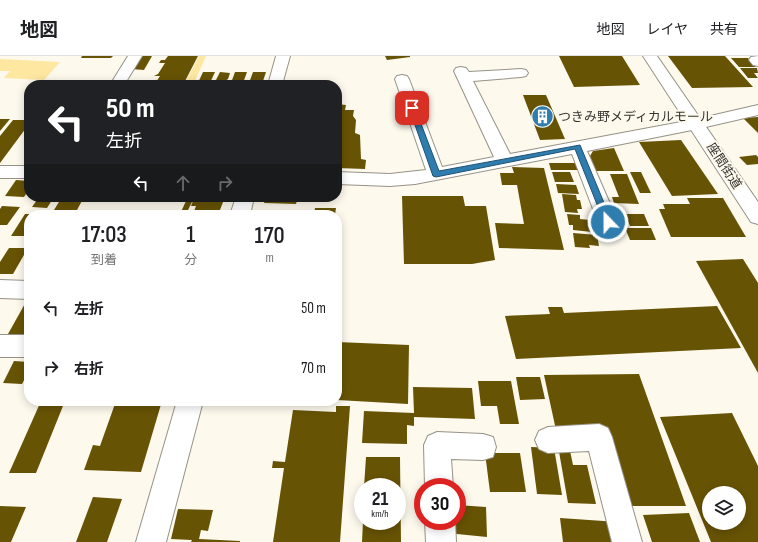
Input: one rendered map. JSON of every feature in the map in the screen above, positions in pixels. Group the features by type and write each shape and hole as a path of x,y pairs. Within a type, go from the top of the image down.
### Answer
{"street":[{"path":"120,80 135,56"},
{"path":"276,80 283,56"},
{"name":"座間街道","path":"650,56 758,217"},
{"path":"504,160 486,110 462,74 521,72"},
{"path":"401,79 411,122 436,174"},
{"path":"342,178 390,180 436,174 697,124 758,110"},
{"path":"577,146 608,222"},
{"path":"0,172 24,172"},
{"path":"0,289 24,290"},
{"path":"0,346 24,346"},
{"path":"151,542 189,406"},
{"path":"548,440 599,437 627,542"},
{"path":"439,478 437,445 483,447"},
{"path":"440,530 441,542"}],"shaded area":[{"path":"199,56 206,56 195,80 187,80"},
{"path":"0,59 60,62 44,80 4,78 10,71 0,71"}],"building":[{"path":"82,56 113,56 111,58 81,58"},
{"path":"139,56 152,56 144,70 131,69"},
{"path":"168,56 198,56 186,80 157,80 160,76 154,76 158,74 165,63 159,63 161,60 165,60"},
{"path":"385,56 410,56 410,57 387,60"},
{"path":"559,56 622,56 640,85 574,87"},
{"path":"668,56 725,56 753,87 692,88"},
{"path":"731,58 748,58 756,67 739,67"},
{"path":"740,68 757,68 758,73 754,73 758,78 748,78"},
{"path":"203,72 215,72 211,80 199,80"},
{"path":"220,72 230,73 226,80 216,80"},
{"path":"235,72 247,72 244,80 232,80"},
{"path":"253,72 266,72 263,80 250,80"},
{"name":"つきみ野メディカルモール","path":"523,95 546,95 565,139 540,140"},
{"path":"342,105 346,105 345,110 354,110 353,116 356,120 355,133 360,135 361,159 366,160 365,169 342,168"},
{"path":"758,117 758,133 743,118"},
{"path":"0,119 10,119 0,131"},
{"path":"13,120 24,120 24,131 0,163 0,136"},
{"path":"681,140 718,194 672,196 639,142"},
{"path":"614,148 624,171 595,171 590,156 593,151"},
{"path":"756,155 758,157 758,164 747,165 739,157"},
{"path":"549,163 576,163 579,170 551,170"},
{"path":"512,167 544,168 564,250 499,248 495,223 524,224 517,185 502,185 500,173 514,173"},
{"path":"552,172 570,172 574,182 555,182"},
{"path":"630,172 641,172 651,193 640,193"},
{"path":"610,174 627,174 639,204 614,203 612,197 619,197"},
{"path":"16,180 24,181 24,197 5,196"},
{"path":"556,184 576,185 579,194 558,193"},
{"path":"562,194 576,195 577,200 580,200 582,209 577,209 578,213 565,212"},
{"path":"402,196 463,196 465,206 486,206 495,260 472,264 404,264"},
{"path":"687,198 723,198 746,237 671,237 659,209 665,209 663,204 690,204"},
{"path":"36,202 51,202 47,208 32,207"},
{"path":"59,202 81,202 77,210 54,210"},
{"path":"186,202 192,202 188,210 182,210"},
{"path":"193,202 223,202 220,210 194,210 196,206 191,206"},
{"path":"264,202 297,202 296,204"},
{"path":"2,206 20,207 7,225 0,225 0,209"},
{"path":"315,208 336,208 336,210 315,210"},
{"path":"567,214 580,215 580,219 590,220 592,232 573,230 573,225 569,225"},
{"path":"625,214 644,214 649,226 630,226"},
{"path":"24,216 24,236 11,236"},
{"path":"625,228 651,228 656,240 630,240"},
{"path":"573,233 597,235 599,246 589,245 590,248 575,247"},
{"path":"9,248 24,248 24,255 13,274 0,274 0,262"},
{"path":"743,259 758,283 758,373 696,261"},
{"path":"24,305 24,335 8,334"},
{"path":"717,306 741,348 516,359 505,316 550,314 548,307 562,307 564,313"},
{"path":"342,342 409,345 408,404 342,400"},
{"path":"14,361 24,362 24,380 22,384 3,383"},
{"path":"639,374 686,506 628,506 606,429 556,430 544,375"},
{"path":"516,377 540,377 545,399 520,400"},
{"path":"478,381 511,381 519,424 500,424 497,406 481,406"},
{"path":"413,387 472,388 475,419 414,417 414,426 407,425 407,444 362,443 364,411 414,413"},
{"path":"39,406 63,406 36,473 9,473"},
{"path":"114,406 161,406 141,472 84,470 93,445 100,446"},
{"path":"336,406 350,406 340,542 273,542 284,468 272,468 273,461 285,462 293,410 336,412"},
{"path":"732,413 758,466 758,542 711,542 706,530 746,530 746,486 702,486 702,520 660,417"},
{"path":"558,446 569,446 573,465 587,465 596,504 568,503"},
{"path":"531,447 554,448 562,495 537,494"},
{"path":"485,453 520,453 526,492 490,492"},
{"path":"366,457 400,457 400,478 365,478"},
{"path":"93,497 122,499 107,542 76,542"},
{"path":"0,506 26,507 11,542 0,542"},
{"path":"466,506 486,507 487,537 447,533 447,530 466,530"},
{"path":"178,509 213,510 208,531 201,530 199,539 240,542 191,542 192,540 171,539"},
{"path":"689,513 700,542 652,542 643,515"},
{"path":"560,518 618,522 622,542 563,542"},
{"path":"363,530 401,530 401,542 362,542"}],"place":[{"name":"つきみ野メディカルモール","path":"543,117"}],"route":[{"path":"412,108 436,174 577,146 608,222"}]}
